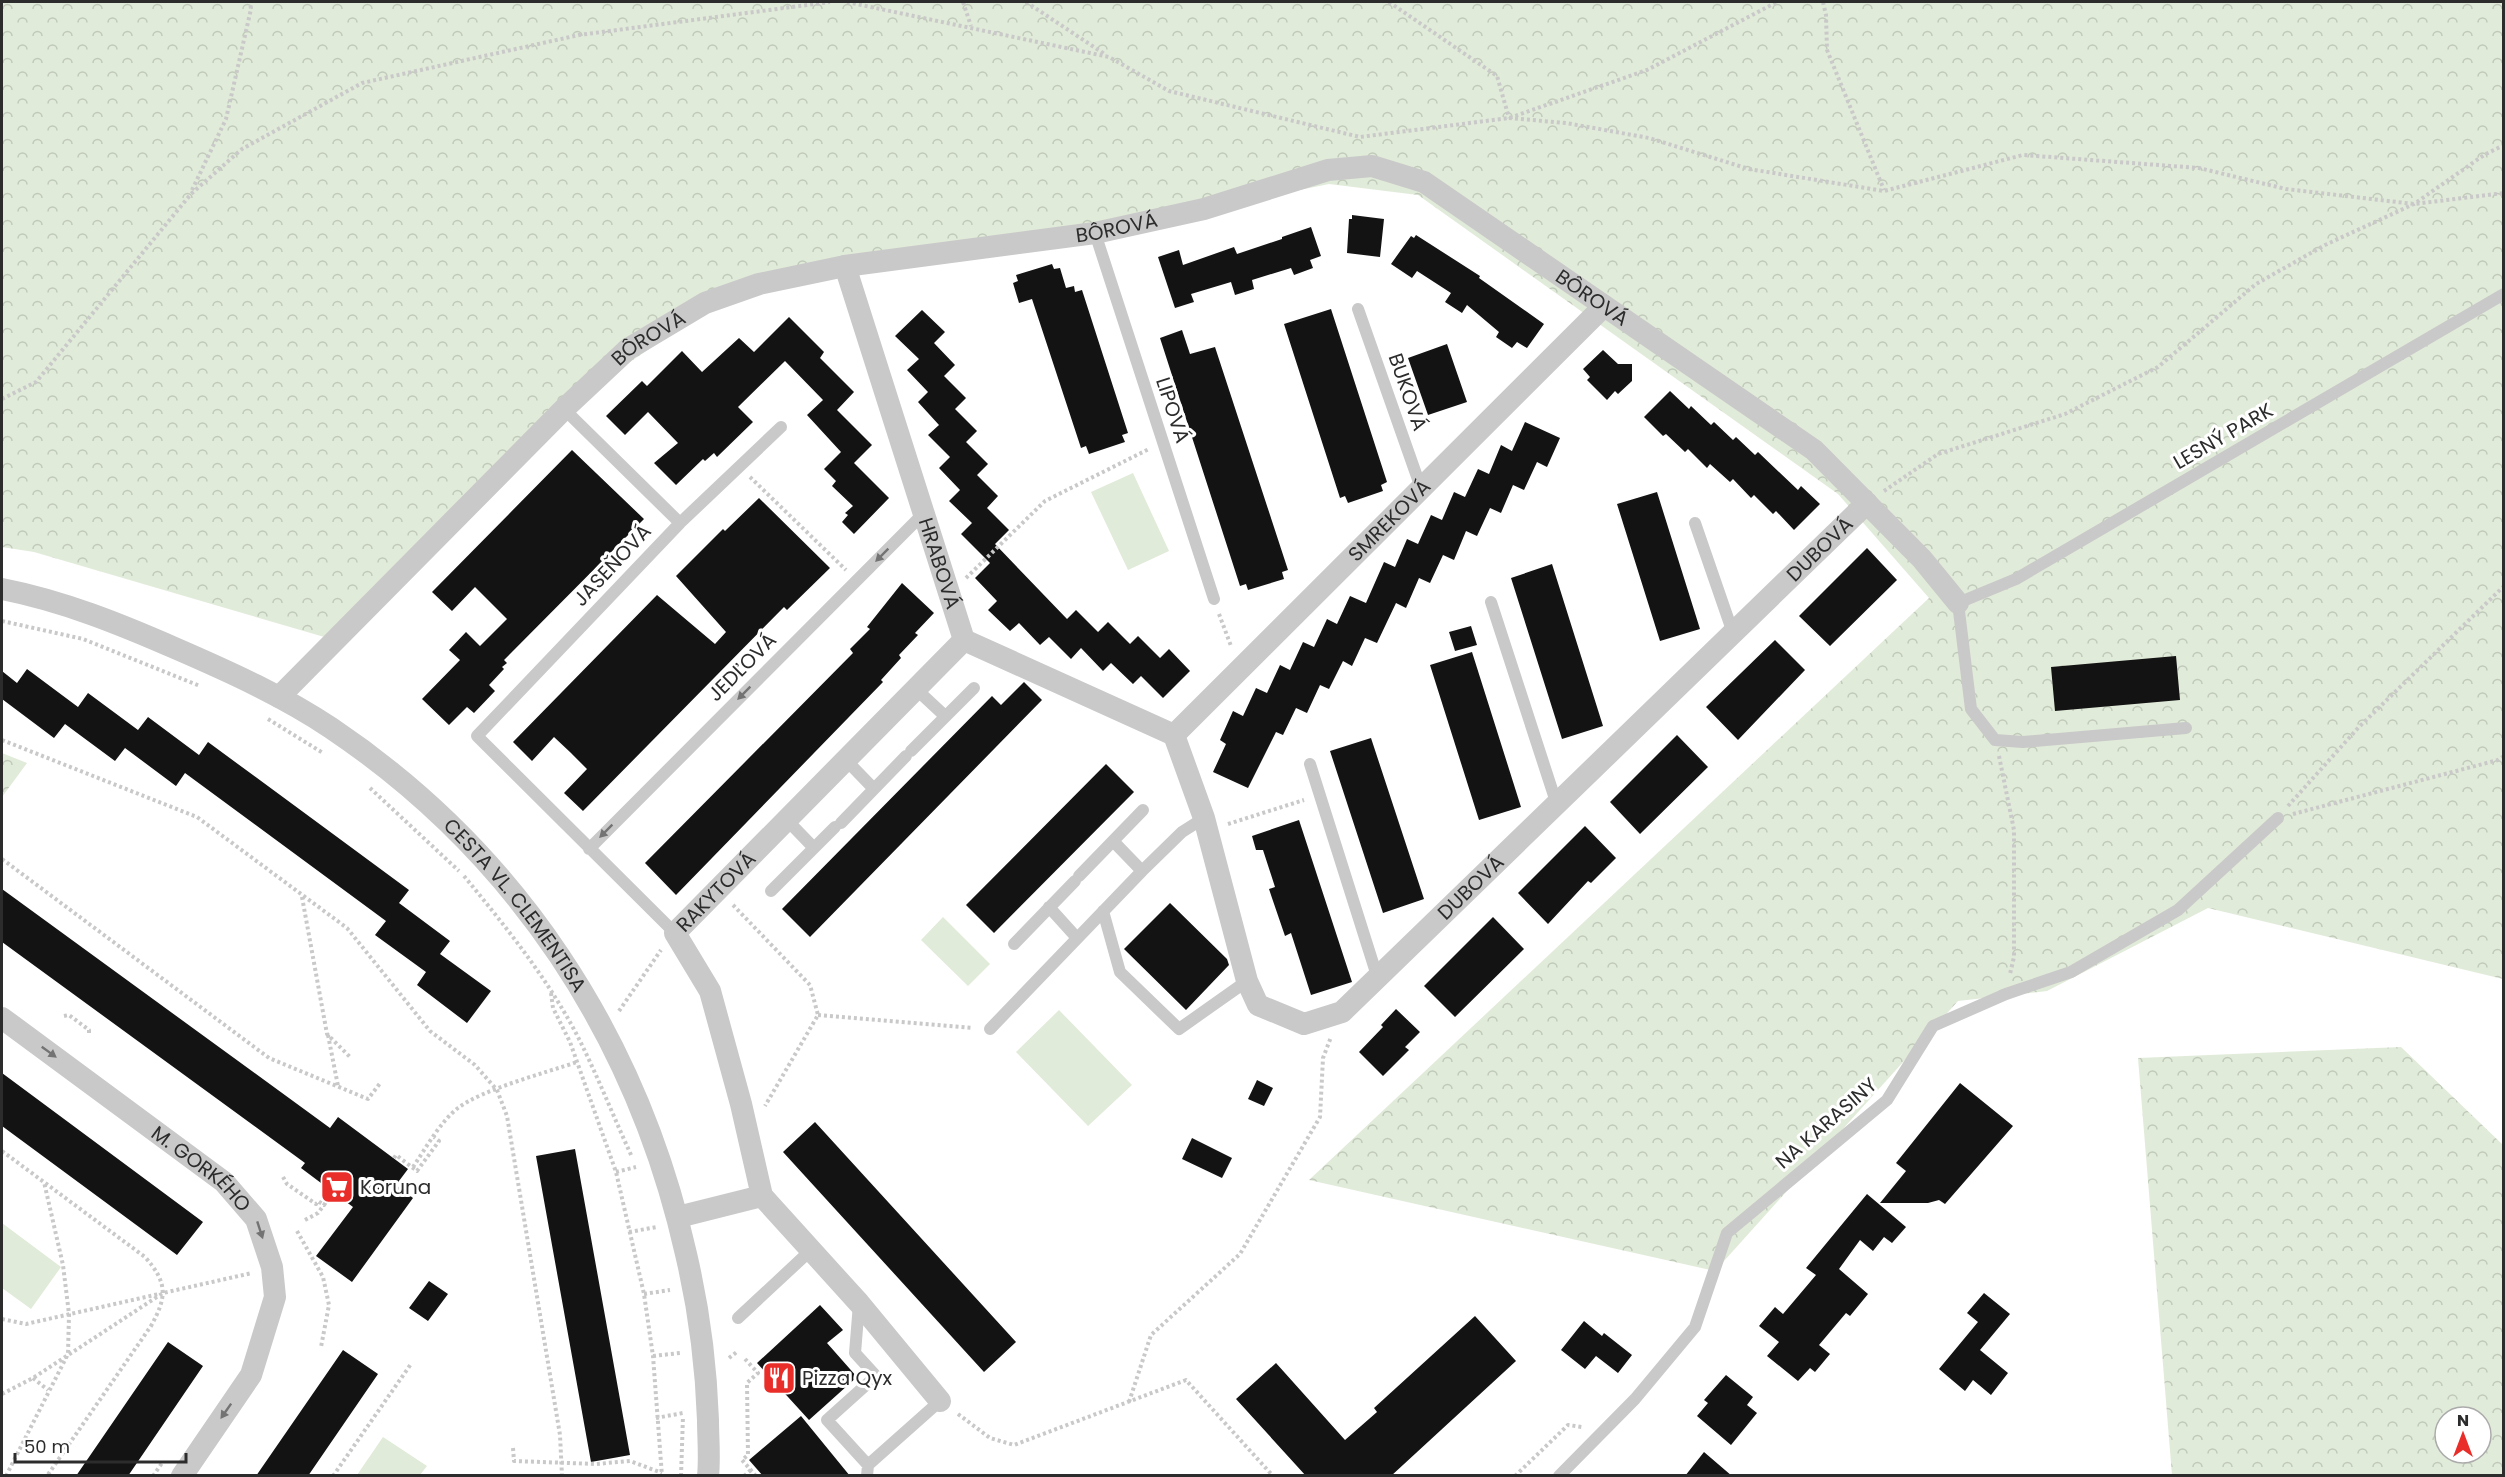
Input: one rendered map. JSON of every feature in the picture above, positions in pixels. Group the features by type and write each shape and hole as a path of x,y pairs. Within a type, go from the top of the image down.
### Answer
{"street":[{"name":"BÔROVÁ","path":"279,697 564,409 628,349 705,303 759,284 845,266 1095,233 1203,209 1328,170 1372,166 1424,182 1814,450 1922,558 1958,603"},
{"name":"HRABOVÁ","path":"845,266 964,640"},
{"name":"SMREKOVÁ","path":"1174,735 1605,306"},
{"name":"DUBOVÁ","path":"1174,735 1206,824 1247,981 1258,1005 1304,1024 1342,1012 1867,503"},
{"name":"CESTA VL. CLEMENTISA","path":"2,589 41,597 104,619 201,659 279,697 332,729 440,815 496,872 540,927 602,1024 629,1078 652,1135 678,1217 698,1305 706,1383 708,1476"},
{"name":"RAKYTOVÁ","path":"762,1196 711,991 670,938 964,640"},
{"path":"964,640 1174,735"},
{"name":"M. GORKÉHO","path":"2,1018 225,1182 256,1219 272,1266 275,1297 251,1375 182,1476"},
{"path":"678,1217 762,1196 859,1303 940,1401"}],"lane":[{"name":"LIPOVÁ","path":"1095,233 1214,599"},
{"name":"LESNÝ PARK","path":"1958,603 2016,579 2504,294"},
{"name":"BUKOVÁ","path":"1358,309 1421,488"},
{"path":"564,409 680,523"},
{"name":"JASEŇOVÁ","path":"589,849 477,736 680,523 781,427"},
{"name":"JEDĽOVÁ","path":"589,849 923,514"},
{"path":"1695,523 1733,633"},
{"path":"1491,602 1557,805"},
{"path":"1958,603 1971,709 1995,740 2023,742 2186,728"},
{"path":"771,891 974,688"},
{"path":"916,689 945,717"},
{"path":"846,760 874,789"},
{"path":"1310,764 1378,979"},
{"path":"1014,944 1143,810"},
{"name":"NA KARASINY","path":"1559,1476 1635,1399 1695,1327 1726,1233 1887,1100 1932,1026 2006,994 2071,972 2178,910 2278,818"},
{"path":"787,820 814,848"},
{"path":"990,1029 1182,832 1206,824"},
{"path":"1113,841 1142,871"},
{"path":"589,849 670,938"},
{"path":"1049,907 1077,938"},
{"path":"1103,911 1120,972 1179,1029 1247,981"},
{"path":"738,1318 811,1250"},
{"path":"859,1303 855,1353 876,1376 827,1420 867,1470 940,1401"}],"path":[{"path":"190,194 226,119 251,9 249,2"},
{"path":"2,399 36,382 190,194 242,149 362,83 579,35 830,2"},
{"path":"847,2 1109,57"},
{"path":"963,2 971,27"},
{"path":"1026,2 1109,57 1169,91 1360,137 1509,118 1647,70 1778,2"},
{"path":"1389,2 1497,76 1509,118"},
{"path":"1823,2 1826,15 1827,50 1884,191"},
{"path":"1509,118 1566,123 1649,138 1749,169 1884,191 2023,155 2199,168 2286,189 2414,204 2504,193"},
{"path":"1867,503 1938,454 2065,414 2158,367 2256,284 2325,245 2414,204 2484,155 2504,145"},
{"path":"949,594 1045,501 1163,442"},
{"path":"739,466 857,581"},
{"path":"2278,818 2358,728 2504,586"},
{"path":"1214,599 1240,669"},
{"path":"2,621 83,639 207,689"},
{"path":"265,717 328,757"},
{"path":"2,740 197,817 348,928 430,1031 475,1065 497,1089 507,1116 560,1435 562,1476"},
{"path":"1995,740 2014,830 2014,957 2006,994"},
{"path":"2278,818 2504,758"},
{"path":"362,782 462,873 501,921 550,989 578,1038 640,1177"},
{"path":"1206,824 1320,795"},
{"path":"2,859 269,1058 368,1099 381,1082"},
{"path":"718,889 810,985 818,1015 748,1135"},
{"path":"302,896 338,1087"},
{"path":"614,1018 670,938"},
{"path":"513,1448 514,1461 596,1464 630,1461 662,1474 653,1356 644,1294 616,1173 570,1042 553,1008 550,989"},
{"path":"1129,1402 1151,1335 1240,1254 1320,1117 1323,1058 1342,1012"},
{"path":"64,1016 69,1015 89,1030 89,1035"},
{"path":"818,1015 990,1029"},
{"path":"327,1034 351,1058"},
{"path":"570,1042 578,1038"},
{"path":"394,1158 396,1155 413,1167 456,1109 497,1089 577,1062"},
{"path":"2,1151 145,1257 158,1272 163,1293 160,1309 151,1326 47,1476"},
{"path":"616,1173 636,1167"},
{"path":"283,1177 287,1184 316,1204 318,1201 324,1205"},
{"path":"6,1476 68,1354 69,1314 63,1265 44,1182"},
{"path":"306,1220 318,1213 333,1192"},
{"path":"653,1217 659,1237"},
{"path":"629,1232 657,1227"},
{"path":"297,1232 323,1277 329,1305 321,1347"},
{"path":"248,1266 249,1284"},
{"path":"2,1319 26,1324 249,1274 272,1266"},
{"path":"668,1280 672,1301"},
{"path":"644,1294 670,1290"},
{"path":"2,1394 33,1378 163,1293"},
{"path":"678,1342 681,1365"},
{"path":"729,1358 738,1351"},
{"path":"653,1356 680,1353"},
{"path":"746,1359 758,1373 747,1383 748,1455 742,1460 756,1476"},
{"path":"333,1476 411,1364"},
{"path":"33,1378 48,1390"},
{"path":"940,1401 990,1438 1014,1445 1186,1380 1273,1476"},
{"path":"656,1418 683,1413 681,1476"},
{"path":"1515,1476 1568,1425 1604,1430"},
{"path":"153,1476 166,1458"},
{"path":"744,1476 751,1470"}],"green space":[{"path":"2,2 2503,2 2503,979 2208,908 2047,991 1958,1001 1715,1271 1309,1180 1929,598 1838,494 1418,195 1329,184 1107,229 739,289 591,388 338,641 34,552 2,547"},
{"path":"1133,473 1169,551 1128,570 1091,492"},
{"path":"2,753 27,763 2,797"},
{"path":"943,917 990,964 968,986 921,940"},
{"path":"1059,1010 1132,1085 1088,1126 1016,1052"},
{"path":"2401,1047 2503,1145 2503,1475 2172,1475 2138,1058"},
{"path":"2,1223 61,1267 31,1309 2,1288"},
{"path":"383,1437 427,1466 420,1475 357,1475"}],"building":[{"path":"1352,215 1384,219 1380,257 1347,253 1349,219 1352,219"},
{"path":"1311,227 1321,256 1310,260 1313,268 1294,275 1291,268 1252,280 1254,289 1235,295 1231,282 1191,294 1194,302 1175,308 1158,257 1179,250 1183,265 1234,247 1237,254"},
{"path":"1416,235 1480,276 1479,278 1544,324 1527,348 1517,342 1512,348 1496,337 1499,332 1467,305 1462,313 1445,302 1451,293 1417,271 1412,278 1391,264 1411,236 1414,238"},
{"path":"1052,264 1054,269 1060,268 1066,288 1074,286 1075,292 1082,290 1128,433 1122,435 1125,442 1089,454 1086,446 1081,448 1032,299 1019,303 1013,283 1018,281 1016,275"},
{"path":"1331,309 1387,482 1381,485 1383,491 1348,503 1345,496 1340,498 1284,324"},
{"path":"922,310 945,332 934,343 955,365 944,376 966,398 955,409 977,431 966,442 988,464 977,475 998,496 987,508 1009,530 995,544 1067,619 1076,610 1098,632 1108,622 1130,644 1138,636 1160,658 1169,649 1190,671 1163,698 1141,676 1133,684 1111,663 1103,671 1081,648 1071,659 1049,637 1040,645 1019,623 1010,631 988,610 997,601 975,578 990,563 961,534 972,523 949,501 960,490 939,468 950,457 928,435 939,425 918,402 928,392 907,370 919,359 895,336"},
{"path":"789,317 824,352 820,358 854,392 837,410 872,445 854,463 889,498 854,534 842,522 848,515 845,513 853,506 832,486 836,481 824,469 841,452 807,415 823,400 785,361 738,407 753,422 717,457 714,453 705,461 703,459 676,485 654,463 678,443 648,412 625,435 606,416 642,381 647,386 682,351 702,372 739,338 754,352"},
{"path":"1182,330 1190,354 1215,347 1288,570 1282,572 1284,579 1248,590 1246,584 1240,586 1160,338"},
{"path":"1447,344 1467,402 1428,415 1408,358"},
{"path":"1603,350 1618,364 1632,364 1632,381 1618,394 1615,391 1607,400 1587,380 1590,377 1583,369"},
{"path":"1670,391 1689,409 1691,406 1711,425 1714,422 1733,440 1736,437 1755,455 1758,452 1798,490 1801,486 1820,504 1794,530 1776,511 1773,514 1754,495 1751,498 1733,479 1730,482 1710,464 1707,468 1688,449 1685,452 1666,434 1663,436 1644,417"},
{"path":"1525,422 1560,438 1547,467 1537,462 1524,490 1513,485 1501,513 1490,508 1477,536 1466,531 1454,560 1443,555 1430,583 1419,578 1406,608 1396,603 1377,643 1365,638 1352,666 1343,661 1329,689 1320,685 1307,713 1296,708 1283,735 1276,732 1248,788 1213,772 1226,744 1220,740 1233,711 1243,716 1256,688 1267,693 1280,665 1290,670 1303,642 1314,647 1327,619 1337,624 1350,596 1366,603 1384,562 1395,567 1407,539 1418,544 1431,515 1442,520 1454,492 1465,497 1478,469 1489,474 1501,445 1512,451"},
{"path":"572,450 644,519 504,660 507,663 502,667 504,669 489,685 495,691 474,713 467,707 449,725 422,699 460,660 449,650 466,632 480,646 507,619 475,587 452,611 432,592"},
{"path":"1657,492 1700,629 1660,641 1617,504"},
{"path":"759,498 830,568 787,610 784,607 583,811 564,793 587,769 571,753 554,737 532,761 513,742 657,595 715,644 726,632 676,576 723,529 725,531"},
{"path":"1867,548 1897,580 1830,646 1799,616"},
{"path":"1552,564 1603,726 1562,739 1511,578"},
{"path":"902,583 934,613 915,633 918,635 899,655 901,658 881,680 883,682 676,895 645,863 853,653 850,649 870,629 867,627"},
{"path":"1471,626 1477,645 1455,651 1449,632"},
{"path":"1775,640 1805,670 1738,740 1706,707"},
{"path":"1472,652 1521,807 1479,820 1430,665"},
{"path":"2176,656 2180,700 2055,711 2051,667"},
{"path":"27,669 78,707 88,693 138,730 148,717 199,755 208,742 409,890 399,903 450,941 440,954 491,991 467,1023 417,985 426,972 375,935 386,921 185,773 176,786 125,748 115,761 65,724 54,738 2,699 2,671 17,683"},
{"path":"1024,682 1042,700 810,937 782,909 992,696 1001,705"},
{"path":"1677,735 1708,767 1640,834 1610,802"},
{"path":"1371,738 1424,899 1383,913 1330,751"},
{"path":"1106,764 1134,792 994,933 966,905"},
{"path":"1299,820 1352,982 1311,995 1291,933 1285,936 1269,889 1275,887 1263,850 1256,850 1252,836"},
{"path":"1585,826 1616,858 1591,883 1588,881 1548,924 1518,893"},
{"path":"2,889 330,1128 338,1117 408,1169 396,1185 413,1198 352,1282 316,1256 353,1207 301,1168 305,1163 2,942"},
{"path":"1170,903 1227,959 1229,965 1186,1010 1124,949"},
{"path":"1493,917 1524,949 1455,1017 1424,986"},
{"path":"1396,1009 1420,1032 1405,1047 1409,1050 1383,1076 1359,1052 1383,1027 1381,1025"},
{"path":"2,1073 203,1222 177,1255 2,1126"},
{"path":"1257,1080 1273,1088 1264,1106 1248,1099"},
{"path":"1960,1083 2013,1126 1945,1204 1939,1200 1928,1203 1880,1203 1906,1171 1896,1163"},
{"path":"815,1122 1016,1342 984,1372 783,1152"},
{"path":"1192,1138 1232,1158 1222,1178 1182,1159"},
{"path":"575,1149 630,1455 591,1462 536,1156"},
{"path":"1867,1194 1906,1227 1892,1243 1884,1237 1873,1251 1860,1240 1839,1269 1868,1294 1850,1316 1846,1313 1819,1345 1830,1354 1815,1372 1810,1368 1798,1381 1767,1356 1779,1342 1759,1326 1775,1307 1783,1314 1816,1275 1806,1268"},
{"path":"429,1281 448,1294 428,1321 409,1308"},
{"path":"1984,1293 2010,1314 1980,1350 2008,1373 1991,1395 1973,1380 1965,1391 1939,1369 1978,1322 1967,1313"},
{"path":"820,1305 843,1330 827,1343 857,1377 809,1420 757,1363"},
{"path":"1475,1316 1516,1361 1391,1476 1306,1476 1236,1399 1276,1363 1345,1440 1377,1412 1374,1408"},
{"path":"1584,1321 1602,1336 1604,1333 1632,1355 1618,1373 1596,1356 1585,1369 1561,1350"},
{"path":"168,1342 203,1366 128,1476 76,1476"},
{"path":"343,1350 378,1374 308,1476 256,1476"},
{"path":"1726,1375 1753,1397 1747,1405 1757,1413 1731,1445 1697,1416 1708,1403 1704,1400"},
{"path":"801,1416 850,1476 763,1476 749,1460"},
{"path":"1704,1452 1732,1476 1685,1476"}],"place":[{"name":"Koruna","path":"337,1187"},
{"name":"Pizza Qyx","path":"779,1378"}]}
